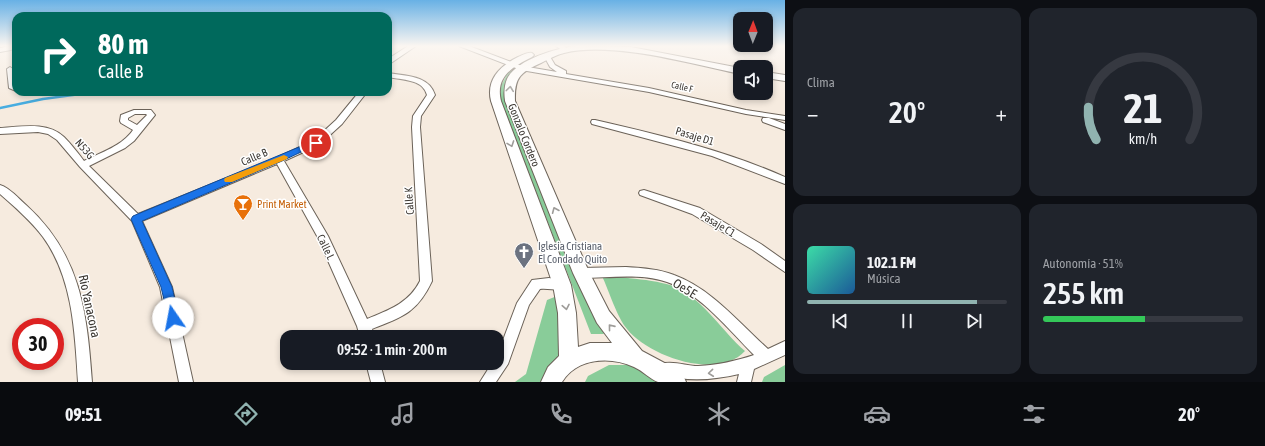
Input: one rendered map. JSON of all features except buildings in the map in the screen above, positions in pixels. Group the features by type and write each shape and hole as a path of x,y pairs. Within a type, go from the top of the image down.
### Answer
{"street":[{"name":"Calle F","path":"509,64 574,78 649,90 746,112 785,118"},
{"name":"Gonzalo Cordero","path":"518,64 499,77 494,87 496,101 562,285 567,314 568,360"},
{"name":"Calle F","path":"553,64 552,66 574,78"},
{"name":"Gonzalo Cordero","path":"703,64 733,70"},
{"name":"Gonzalo Cordero","path":"515,66 513,78 508,88 510,101 581,273 603,317 635,357"},
{"path":"0,71 12,68"},
{"path":"773,71 785,73"},
{"name":"Calle K","path":"367,330 416,300 426,282 416,127 417,116 431,95 425,84 418,81 392,76"},
{"path":"773,76 785,78"},
{"name":"Calle B","path":"136,219 279,160 316,143 339,122 359,96"},
{"path":"746,112 785,127"},
{"name":"Pasaje D1","path":"595,122 676,142 762,170 785,181"},
{"name":"N53G","path":"0,131 38,128 51,132 60,138 83,165 136,219"},
{"path":"83,165 122,146 136,134 138,129"},
{"name":"Calle L","path":"279,160 322,236 365,330"},
{"name":"Rio Yanacona","path":"0,188 31,216 52,241 72,282 83,345 85,382"},
{"name":"Pasaje C1","path":"644,193 696,211 757,247 785,267"},
{"path":"136,219 166,287 186,382"},
{"name":"Oe5E","path":"581,273 650,274 670,278 689,286 766,358"},
{"path":"487,382 503,359 523,303 536,284 549,283 562,285"},
{"path":"550,382 553,375 568,360 588,352 611,351 635,357 656,366 681,372 702,374 720,372 748,365 785,348"},
{"path":"744,382 748,365"},
{"path":"656,366 676,382"},
{"path":"375,370 378,382"}],"green space":[{"path":"509,70 516,71 508,101 604,334 591,334 501,101 500,88"},
{"path":"602,276 652,281 678,288 697,301 745,351 733,360 718,364 701,364 666,356 650,348 637,339 623,324"},
{"path":"562,294 560,352 547,382 515,382 526,374 547,300"},
{"path":"609,365 631,365 664,382 585,382 588,376"},
{"path":"785,365 785,382 762,382 764,377"}],"waterway":[{"path":"0,108 65,96"}],"slow traffic":[{"path":"229,180 284,157"}],"place":[{"name":"Print Market","path":"243,221"},
{"name":"Iglesia Cristiana El Condado Quito","path":"524,269"}],"route":[{"path":"173,318 166,287 136,219 279,160 316,143"}]}
